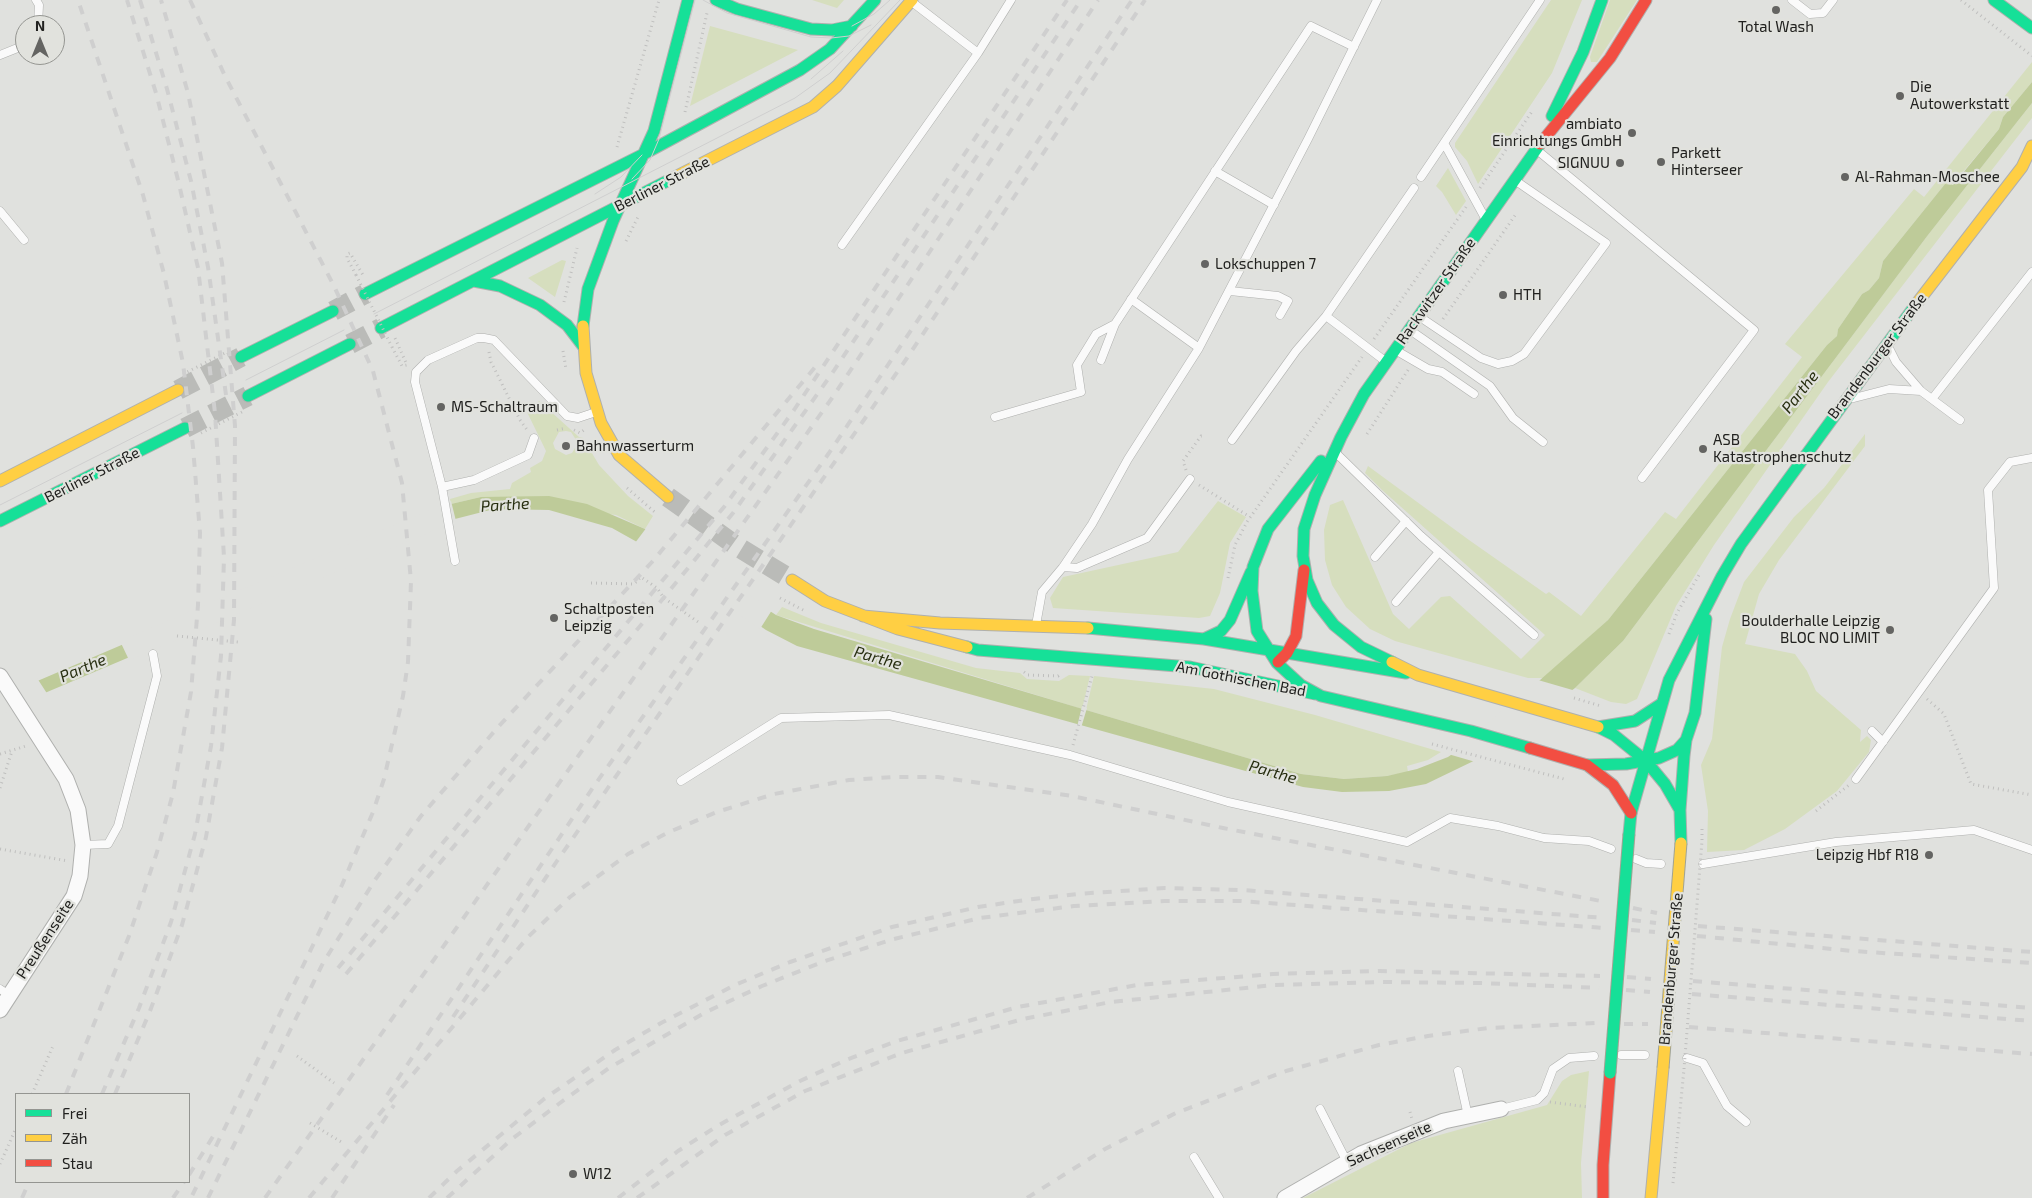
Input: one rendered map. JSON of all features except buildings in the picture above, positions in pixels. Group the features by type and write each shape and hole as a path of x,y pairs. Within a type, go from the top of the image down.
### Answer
{"main road":[{"path":"365,294 642,155 805,67 830,49 875,0"},
{"name":"Rackwitzer Straße","path":"1536,149 1582,52 1602,0"},
{"name":"Rackwitzer Straße","path":"1418,675 1360,647 1334,625 1312,592 1304,568 1304,529 1315,495 1334,451 1364,394 1536,149 1610,58 1646,0"},
{"path":"1995,0 2028,26 2032,34"},
{"name":"Berliner Straße","path":"384,333 474,281 813,107 837,86 912,1"},
{"path":"668,497 619,455 596,412 589,389 583,346 583,323 588,289 618,206 654,131 688,2"},
{"path":"712,2 812,28 832,30 852,26"},
{"name":"Brandenburger Straße","path":"1603,1198 1603,1164 1630,813 1646,761 1660,704 1681,652 1741,544 1886,342 2027,164 2032,146"},
{"path":"474,281 512,291 540,305 561,320 583,346"},
{"path":"241,357 333,311"},
{"path":"248,396 350,344"},
{"path":"0,481 178,390"},
{"name":"Berliner Straße","path":"0,521 185,428"},
{"name":"Rackwitzer Straße","path":"1267,649 1259,637 1255,624 1252,591 1253,567 1262,541 1272,522 1341,437"},
{"path":"1204,639 1221,631 1230,620 1253,567"},
{"path":"1248,679 1278,663 1287,653 1296,636 1304,568"},
{"name":"Am Gothischen Bad","path":"792,580 825,601 863,616 929,639 978,650 1155,663 1202,669 1470,731 1587,765 1646,761"},
{"name":"Brandenburger Straße","path":"1652,1198 1681,843 1680,810 1686,740 1695,713 1700,650 1710,601"},
{"name":"Am Gothischen Bad","path":"863,616 940,623 1104,629 1204,639 1418,675 1598,727 1622,740 1646,761 1665,784 1680,810"},
{"name":"Am Gothischen Bad","path":"1267,649 1278,663"},
{"path":"1278,663 1301,685 1322,696"},
{"name":"Am Gothischen Bad","path":"1598,727 1636,721 1660,704"},
{"path":"1646,761 1669,754 1686,740"},
{"name":"Am Gothischen Bad","path":"1587,765 1613,785 1630,813"}],"street":[{"name":"Preußenseite","path":"0,1010 5,992 74,896 82,863 83,845 78,810 66,779 3,680"},
{"name":"Sachsenseite","path":"1285,1198 1361,1154 1444,1121 1501,1109"}],"lane":[{"path":"36,0 39,5 38,15"},
{"path":"842,245 978,53 1012,0"},
{"path":"1036,626 1042,592 1063,567 1092,524 1128,459 1200,348 1377,0"},
{"path":"1421,177 1540,0"},
{"path":"1792,0 1810,14 1823,14 1833,0"},
{"path":"912,1 978,53"},
{"path":"1102,360 1115,324 1310,26 1354,47"},
{"path":"0,55 15,49"},
{"path":"1444,143 1486,220"},
{"path":"1536,149 1754,330 1642,478"},
{"path":"1215,171 1274,205"},
{"path":"1419,316 1481,358 1498,364 1512,361 1524,354 1606,243 1514,180"},
{"path":"1232,440 1296,351 1326,316 1414,188"},
{"path":"0,211 24,240"},
{"path":"1932,399 2032,272"},
{"path":"1230,291 1278,296 1288,301 1280,315"},
{"path":"1131,299 1200,348"},
{"path":"1326,316 1386,362"},
{"path":"995,416 1081,392 1077,365 1096,334 1115,324"},
{"path":"1409,330 1490,386 1513,418 1543,442"},
{"path":"455,561 442,487 415,382 416,372 428,360 477,338 494,340 567,416 578,418 596,412"},
{"path":"1886,342 1896,362 1921,391 1960,420"},
{"path":"1395,350 1428,369 1442,372 1474,394"},
{"path":"1843,401 1888,389 1921,391"},
{"path":"442,487 474,480 528,455 534,438"},
{"path":"1334,451 1439,552 1534,635"},
{"path":"1856,779 1994,588 1988,490 2010,462 2032,458"},
{"path":"1063,567 1077,568 1147,538 1190,479"},
{"path":"1375,557 1406,521"},
{"path":"1396,602 1439,552"},
{"path":"83,845 108,844 118,826 157,676 153,654"},
{"path":"681,781 781,718 889,715 1070,755 1228,802 1407,842 1450,818 1498,826 1544,838 1589,841 1611,849"},
{"path":"1872,731 1883,742"},
{"path":"1703,864 1836,842 1974,830 2032,850"},
{"path":"1636,860 1660,864"},
{"path":"1621,1054 1645,1055"},
{"path":"1501,1109 1537,1100 1544,1093 1553,1069 1569,1058 1594,1056"},
{"path":"1687,1058 1703,1063 1727,1106 1746,1122"},
{"path":"1458,1071 1468,1116"},
{"path":"1320,1109 1347,1162"},
{"path":"1194,1157 1219,1198"}],"path":[{"path":"616,151 659,0"},
{"path":"1961,0 2032,56"},
{"path":"684,115 712,2"},
{"path":"1227,585 1235,545 1250,517 1538,103"},
{"path":"1437,328 1532,192"},
{"path":"624,246 640,212"},
{"path":"561,320 577,249"},
{"path":"362,273 350,253 347,254 347,258 384,333 402,366 407,365 397,342"},
{"path":"384,333 393,334"},
{"path":"378,342 384,333"},
{"path":"494,340 488,353 491,362 520,420 534,438"},
{"path":"1363,439 1414,361"},
{"path":"198,434 250,408"},
{"path":"580,434 584,430"},
{"path":"1203,436 1200,436 1183,461 1190,479 1250,517"},
{"path":"591,583 634,584 641,577 657,588 664,598 702,624"},
{"path":"177,636 238,642"},
{"path":"1077,732 1093,672"},
{"path":"1919,692 1944,714 1971,784 2032,795"},
{"path":"1574,698 1592,702"},
{"path":"0,754 41,741"},
{"path":"1449,748 1559,779"},
{"path":"0,788 13,750"},
{"path":"1816,811 1856,779"},
{"path":"1673,1188 1702,841"},
{"path":"0,849 82,863"},
{"path":"32,1093 53,1046"},
{"path":"297,1056 334,1083"},
{"path":"1548,1102 1593,1108"},
{"path":"310,1123 343,1144"},
{"path":"0,1164 15,1130"}],"shaded area":[{"path":"812,0 844,0 837,8"},
{"path":"1551,0 1582,0 1552,73 1478,184 1467,161 1455,147 1455,143"},
{"path":"1610,0 1637,0 1597,62 1591,62 1590,57"},
{"path":"710,26 798,50 690,106"},
{"path":"2032,62 2032,82 2003,117 1999,129 1952,185 1945,184 1883,261 1879,278 1869,290 1862,294 1838,329 1837,336 1827,345 1608,620 1544,678 1528,678 1395,641 1370,629 1346,607 1332,585 1325,560 1324,530 1330,505 1343,500 1393,614 1409,629 1441,597 1450,596 1521,659 1545,635 1382,490 1365,473 1368,466 1469,540 1546,594 1549,592 1581,616 1665,512 1676,519 1802,357 1785,344 1914,189 1924,197"},
{"path":"2032,103 2032,118 1828,382 1714,545 1676,606 1637,699 1626,704 1611,702 1575,688 1623,641 1928,235"},
{"path":"1448,168 1466,201 1456,215 1442,192 1436,186"},
{"path":"562,260 566,261 555,297 528,278"},
{"path":"539,401 579,437 583,438 599,465 628,496 653,516 645,529 616,515 481,497 451,504 450,499 471,493 510,489 512,483 531,472 530,468 542,461 546,451 527,412","holes":["559,432 571,432 578,443 572,453 566,455 555,449 553,443"]},
{"path":"1865,434 1865,446 1779,560 1759,594 1745,644 1795,654 1807,671 1816,691 1861,730 1860,742 1867,736 1871,740 1869,752 1837,791 1785,829 1744,850 1707,852 1708,811 1701,765 1712,739 1722,647 1730,619 1744,582 1794,517 1824,488"},
{"path":"1218,501 1246,517 1230,543 1220,593 1210,616 1199,618 1053,608 1050,598 1063,577 1178,552"},
{"path":"782,607 821,623 976,668 1020,673 1027,679 1059,681 1069,675 1090,676 1082,709 776,615"},
{"path":"1094,676 1214,689 1315,715 1441,752 1428,760 1407,766 1408,772 1387,776 1344,779 1301,774 1086,710"},
{"path":"1589,1071 1581,1163 1582,1198 1303,1198 1411,1143 1547,1105 1562,1081 1571,1075"}],"water":[{"name":"Parthe","path":"2032,82 2032,103 1928,235 1623,641 1575,688 1486,755 1426,784 1389,791 1342,792 1303,787 797,646 766,630 637,542 612,528 549,510 494,509 455,519 0,712 0,697 451,504 481,497 549,496 587,504 645,529 776,615 814,629 1301,774 1344,779 1387,776 1417,769 1448,757 1471,741 1608,620 1827,345 1837,336 1838,329 1862,294 1869,290 1879,278 1883,261 1945,184 1953,185 1999,129 2003,117"}],"pier":[{"path":"451,501 456,521 129,660 120,641"},
{"path":"647,527 772,610 760,629 635,543"},
{"path":"37,678 48,695 0,715 0,694"},
{"path":"1538,680 1576,691 1479,763 1448,754 1469,739"},
{"path":"1082,706 1087,708 1081,728 1077,727"}],"tunnel":[{"path":"333,311 365,294"},
{"path":"350,344 381,328"},
{"path":"178,390 241,357"},
{"path":"185,428 248,396"},
{"path":"668,497 735,545 792,580"}],"tram line":[{"path":"632,179 650,160 659,139 695,0"},
{"path":"703,0 727,13 811,37 831,38 849,36 871,25"},
{"path":"852,26 874,14 890,0"},
{"path":"374,314 795,98 830,73 900,0"},
{"path":"811,79 843,51"},
{"path":"595,194 621,177 642,155"},
{"path":"246,380 344,330"},
{"path":"0,505 182,413"}],"railway":[{"path":"66,1093 129,936 157,852 173,793 191,692 198,605 200,533 193,447 183,363 164,274 143,195 78,0"},
{"path":"102,1093 139,1008 171,922 195,834 211,746 221,656 224,557 215,413 198,268 156,93 127,0"},
{"path":"140,0 167,89 191,181 208,267 227,402"},
{"path":"115,1093 150,1011 182,925 206,837 222,748 234,620 235,426 222,263 188,93 161,0"},
{"path":"190,0 225,76 334,286 373,371 402,483 411,581 408,662 403,696 384,779 373,812 342,885 191,1198"},
{"path":"338,968 724,507 794,410 1067,0"},
{"path":"346,974 657,606 733,513 833,372 1081,0"},
{"path":"265,1198 832,398 1098,0"},
{"path":"387,1095 594,786 829,453 1132,0"},
{"path":"453,1017 557,861 907,358 1145,0"},
{"path":"208,1198 323,963 375,880 421,816 499,726 652,562 816,366"},
{"path":"309,1198 528,937 570,897 628,854 669,832 717,812 774,794 849,780 938,777 1072,796 1223,828 1606,902"},
{"path":"429,1198 457,1171 544,1099 615,1050 661,1023 735,985 790,962 892,927 978,907 1025,900 1077,894 1165,888 1242,890 1605,918"},
{"path":"447,1198 512,1139 564,1100 609,1068 706,1012 762,986 825,961 894,939 980,918 1074,906 1165,901 1241,901 1604,928"},
{"path":"1633,908 1657,913"},
{"path":"1632,920 1656,923"},
{"path":"1698,926 2032,952"},
{"path":"1631,930 1655,932"},
{"path":"1697,936 1853,951 2032,963"},
{"path":"618,1198 678,1151 719,1125 800,1081 846,1060 897,1041 1018,1007 1137,985 1273,974 1380,971 1600,976"},
{"path":"1627,977 1651,979"},
{"path":"1693,981 2032,1008"},
{"path":"637,1198 725,1135 805,1091 902,1053 1023,1019 1111,1002 1274,985 1382,982 1480,983 1599,988"},
{"path":"1626,990 1650,992"},
{"path":"1692,994 2032,1021"},
{"path":"1027,1198 1105,1149 1176,1113 1286,1071 1379,1045 1428,1036 1488,1028 1596,1023"},
{"path":"1624,1024 1648,1024"},
{"path":"1689,1027 2032,1054"},
{"path":"332,1198 394,1105"},
{"path":"190,1173 217,1130"},
{"path":"22,1198 29,1183"},
{"path":"173,1198 183,1183"}],"traffic: fast":[{"path":"583,326 588,289 613,221 654,131 688,0"},
{"path":"716,0 737,9 811,29 832,30 852,26"},
{"path":"365,294 642,155 800,70 830,49 875,0"},
{"path":"1552,116 1583,52 1602,0"},
{"path":"1994,0 2032,28"},
{"path":"1392,662 1361,647 1334,625 1317,603 1307,580 1303,556 1304,529 1315,495 1341,437 1364,394 1540,144"},
{"path":"381,328 675,177"},
{"path":"474,281 500,286 540,305 567,325 583,346"},
{"path":"1629,834 1631,813 1669,680 1722,576 1741,544 1914,307"},
{"path":"241,357 333,311"},
{"path":"248,396 350,344"},
{"path":"0,521 185,428"},
{"path":"1321,461 1268,529 1253,567 1252,591 1257,631 1277,663 1301,685 1321,696 1471,731 1530,748"},
{"path":"1204,639 1221,631 1230,620 1251,572"},
{"path":"1681,843 1680,810 1684,756 1686,740 1695,713 1706,619"},
{"path":"1088,628 1204,639 1406,673"},
{"path":"967,647 978,650 1190,667 1315,694"},
{"path":"1598,727 1635,721 1661,704"},
{"path":"1598,727 1614,735 1646,761 1665,784 1680,810"},
{"path":"1587,765 1626,764 1659,758 1677,750 1686,740"},
{"path":"1610,1073 1629,834"}],"traffic: slow":[{"path":"675,177 813,107 837,86 912,0"},
{"path":"1914,307 2022,167 2032,146"},
{"path":"583,326 586,373 601,423 619,455 668,497"},
{"path":"0,481 178,390"},
{"path":"792,580 825,601 898,629 967,647"},
{"path":"863,616 940,623 1088,628"},
{"path":"1392,662 1418,675 1598,727"},
{"path":"1663,1068 1681,843"},
{"path":"1651,1198 1663,1068"}],"traffic: jam":[{"path":"1540,144 1610,58 1646,0"},
{"path":"1278,662 1287,653 1296,636 1304,570"},
{"path":"1530,748 1587,765 1613,785 1631,813"},
{"path":"1603,1198 1603,1165 1610,1073"}],"place":[{"name":"Total Wash","path":"1776,10"},
{"name":"Die Autowerkstatt","path":"1900,96"},
{"name":"ambiato Einrichtungs GmbH","path":"1632,133"},
{"name":"Parkett Hinterseer","path":"1661,162"},
{"name":"SIGNUU","path":"1620,163"},
{"name":"Al-Rahman-Moschee","path":"1845,177"},
{"name":"Lokschuppen 7","path":"1205,264"},
{"name":"HTH","path":"1503,295"},
{"name":"MS-Schaltraum","path":"441,407"},
{"name":"Bahnwasserturm","path":"566,446"},
{"name":"ASB Katastrophenschutz","path":"1703,449"},
{"name":"Schaltposten Leipzig","path":"554,618"},
{"name":"Boulderhalle Leipzig BLOC NO LIMIT","path":"1890,630"},
{"name":"Leipzig Hbf R18","path":"1929,855"},
{"name":"W12","path":"573,1174"}]}
